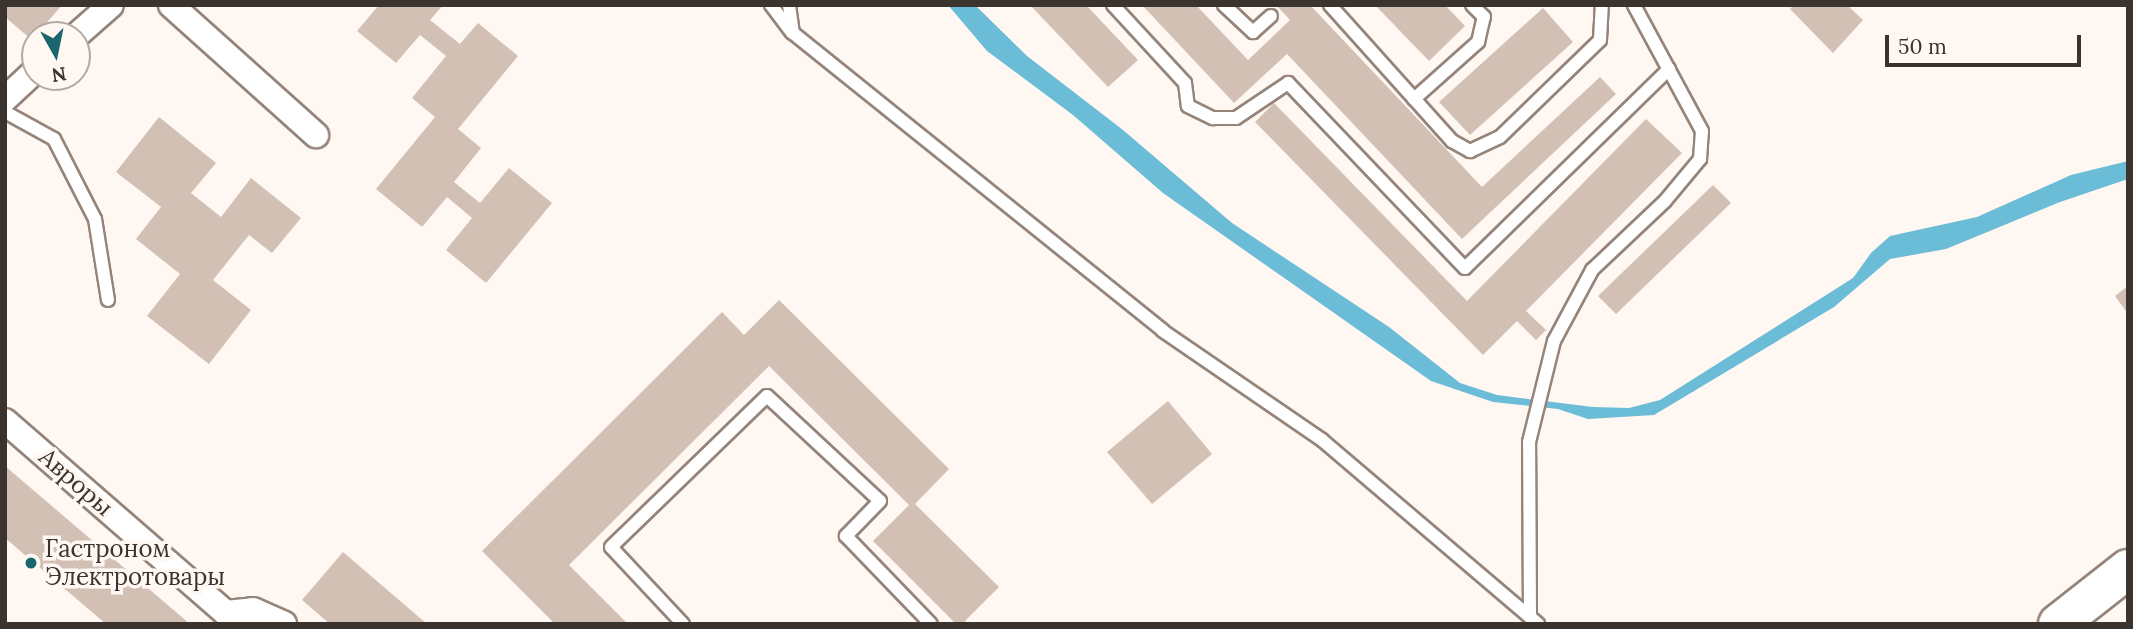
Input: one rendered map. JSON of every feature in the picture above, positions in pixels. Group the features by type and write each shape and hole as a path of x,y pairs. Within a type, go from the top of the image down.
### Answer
{"highway":[{"path":"2058,624 2128,569"}],"street":[{"path":"91,23 111,5"},
{"path":"171,5 316,135"},
{"path":"5,99 21,84"},
{"name":"Авроры","path":"5,421 226,613 253,610 285,624"}],"lane":[{"path":"771,5 793,33 1163,331 1322,440 1534,620"},
{"path":"789,5 793,33"},
{"path":"1113,5 1185,83 1188,106 1213,118 1236,118 1288,83 1465,268 1669,69"},
{"path":"1224,5 1254,32 1271,16"},
{"path":"1330,5 1452,141 1470,151 1500,136 1600,40 1602,5"},
{"path":"1414,99 1478,42 1484,17 1472,5"},
{"path":"1534,620 1529,442 1554,341 1592,270 1665,201 1700,159 1702,131 1634,5"},
{"path":"5,112 54,139 95,219 108,300"},
{"path":"683,624 611,547 767,396 880,502 846,536 931,624"}],"water":[{"path":"948,5 975,5 1027,56 1123,130 1232,223 1389,327 1460,383 1497,395 1593,407 1629,408 1660,400 1853,278 1871,253 1890,236 1977,217 2071,175 2128,161 2128,179 2060,202 1946,249 1890,259 1834,307 1654,415 1588,419 1558,409 1493,402 1431,381 1163,193 1073,115 987,51"}],"building":[{"path":"5,5 62,5 48,21 21,21 21,31 5,17"},
{"path":"379,5 443,5 430,20 460,44 478,23 518,56 458,129 481,148 454,182 480,203 509,168 552,203 486,283 446,250 472,218 447,197 422,227 376,189 435,117 412,98 446,56 420,35 396,63 357,31"},
{"path":"1030,5 1086,5 1138,60 1108,87"},
{"path":"1142,5 1196,5 1248,60 1290,20 1276,5 1310,5 1482,187 1600,77 1616,94 1462,239 1287,54 1234,103"},
{"path":"1375,5 1445,5 1465,26 1429,61"},
{"path":"1794,5 1847,5 1863,20 1833,53 1790,9"},
{"path":"1543,8 1573,42 1470,135 1439,102"},
{"path":"1274,103 1467,301 1646,119 1682,153 1526,311 1546,330 1536,340 1517,321 1483,355 1255,122"},
{"path":"159,117 216,163 191,193 221,217 251,178 301,218 272,253 249,235 213,280 251,310 209,364 147,316 180,274 136,239 161,207 116,172"},
{"path":"1713,185 1731,203 1616,314 1598,296"},
{"path":"2128,286 2128,314 2115,296"},
{"path":"779,300 949,469 915,504 999,587 965,621 968,624 956,624 873,541 909,505 769,366 569,565 628,624 555,624 482,551 722,312 744,335"},
{"path":"1168,401 1212,454 1152,504 1107,452"},
{"path":"5,466 190,624 106,624 5,538"},
{"path":"343,552 427,624 330,624 302,600"}],"place":[{"name":"Гастроном Электротовары","path":"31,563"}]}
